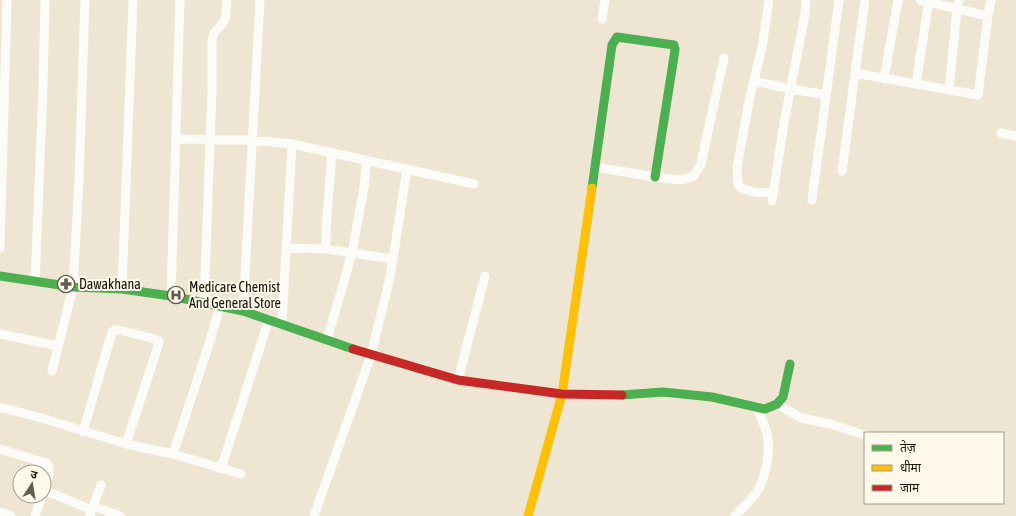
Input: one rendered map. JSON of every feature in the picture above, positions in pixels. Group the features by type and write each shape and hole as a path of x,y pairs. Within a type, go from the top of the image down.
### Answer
{"street":[{"path":"0,248 7,0"},
{"path":"35,282 46,0"},
{"path":"52,371 73,287 79,181 85,0"},
{"path":"122,289 133,0"},
{"path":"171,296 180,0"},
{"path":"204,303 212,90 212,39 214,30 223,24 227,0"},
{"path":"243,311 260,0"},
{"path":"602,19 605,0"},
{"path":"769,0 762,47 737,168 738,184 741,188 773,197 805,14 806,0"},
{"path":"812,200 839,0"},
{"path":"842,171 865,0"},
{"path":"884,78 898,0"},
{"path":"855,74 978,95 991,0"},
{"path":"916,84 926,1 958,4 988,16"},
{"path":"949,90 958,4"},
{"path":"528,516 562,394 614,40 617,37 664,42 674,45 676,50 655,177"},
{"path":"595,167 682,180 694,176 701,164 724,58"},
{"path":"754,81 826,95"},
{"path":"1001,133 1016,134"},
{"path":"176,139 252,140 292,144 474,184"},
{"path":"282,323 292,144"},
{"path":"326,249 326,229 332,152"},
{"path":"327,340 352,253 367,160"},
{"path":"314,516 371,355 389,282 407,169"},
{"path":"286,248 326,249 392,258"},
{"path":"0,276 73,287 122,289 171,296 220,306 243,311 282,323 371,355 458,380 562,394 627,395 663,392 712,397 765,409 777,404 783,397 790,364"},
{"path":"458,380 485,276"},
{"path":"174,454 220,306"},
{"path":"220,468 269,319"},
{"path":"83,432 112,332 119,330 154,339 159,341 158,346 126,444"},
{"path":"0,334 58,346"},
{"path":"777,404 801,418 830,424 864,435"},
{"path":"0,407 126,444 174,454 241,474"},
{"path":"735,516 762,484 767,461 769,446 767,433 757,407"},
{"path":"0,449 47,464"},
{"path":"91,511 101,485"},
{"path":"52,494 91,511 120,516"},
{"path":"35,516 39,504"},
{"path":"0,512 11,516"}],"traffic: fast":[{"path":"592,188 612,45 617,37 674,45 675,50 655,177"},
{"path":"0,276 73,287 122,289 171,296 243,311 353,349"},
{"path":"622,395 663,392 712,397 765,409 777,404 783,397 790,364"}],"traffic: slow":[{"path":"528,516 562,394 592,188"}],"traffic: jam":[{"path":"353,349 458,380 562,394 622,395"}],"place":[{"name":"Dawakhana","path":"66,284"},
{"name":"Medicare Chemist And General Store","path":"176,295"}]}
